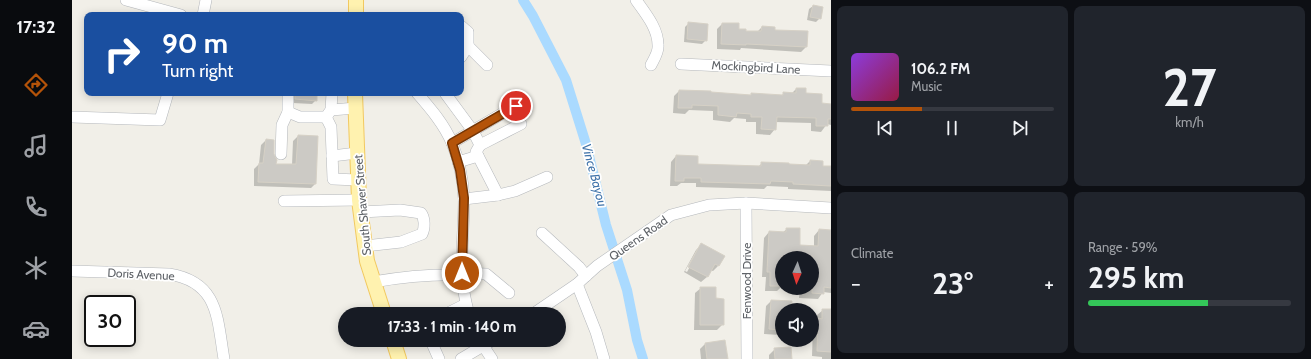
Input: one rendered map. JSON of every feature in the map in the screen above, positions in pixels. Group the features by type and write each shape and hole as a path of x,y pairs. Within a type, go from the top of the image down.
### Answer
{"main road":[{"path":"356,0 356,12"},
{"name":"South Shaver Street","path":"355,96 358,180 365,246 367,261 382,307"},
{"path":"395,347 399,359"}],"street":[{"path":"126,0 170,12"},
{"path":"204,12 206,0"},
{"path":"636,0 654,27 658,44 657,54 651,65"},
{"path":"464,29 468,32 468,46 464,52"},
{"path":"468,46 487,65"},
{"name":"Mockingbird Lane","path":"681,64 831,71"},
{"path":"72,117 160,120 167,96"},
{"path":"281,154 282,125 288,112 288,96"},
{"path":"331,96 328,114 331,127 333,179 358,180"},
{"path":"419,96 445,128 452,143 460,170 464,198 462,274 468,307"},
{"path":"447,96 473,131 479,151 498,195"},
{"path":"452,143 516,106"},
{"path":"288,112 300,117 328,114 356,108"},
{"path":"458,162 479,151 521,124"},
{"path":"332,156 357,153"},
{"path":"464,198 498,195 514,191 547,177"},
{"path":"284,201 400,210 421,213 424,216 424,230 422,234 401,242 365,246"},
{"name":"Queens Road","path":"543,307 577,284 597,266 671,215 709,205 746,203 831,208"},
{"name":"Fenwood Drive","path":"746,203 746,359"},
{"path":"542,233 579,267 586,276"},
{"name":"Doris Avenue","path":"72,271 169,274 184,276 199,285 208,294 216,310 224,359"},
{"path":"373,282 401,277 410,278 462,274 486,274 509,293"},
{"path":"577,284 596,332 604,359"},
{"path":"434,347 439,359"},
{"path":"460,359 476,347"},
{"path":"484,347 492,359"}],"building":[{"path":"813,5 823,7 821,19 810,17"},
{"path":"688,22 708,24 707,41 687,39"},
{"path":"722,23 739,23 739,29 746,29 746,31 761,31 762,26 775,27 775,30 808,31 807,47 721,44"},
{"path":"796,88 806,88 806,93 822,94 822,103 831,104 831,119 828,119 828,126 816,126 816,118 777,117 776,130 761,129 762,117 751,117 751,114 737,113 736,117 718,115 718,106 692,105 692,108 678,108 679,90 711,91 751,95 751,93 783,95 783,92 796,93"},
{"path":"295,96 317,96 317,101 295,99"},
{"path":"298,135 318,136 316,184 258,182 259,163 263,163 266,139 274,140 274,154 277,160 276,164 296,164"},
{"path":"676,155 698,156 698,164 761,166 761,162 810,165 810,160 823,161 823,166 831,166 831,186 771,181 770,184 701,182 701,178 684,178 684,181 675,181"},
{"path":"786,228 800,228 800,245 818,246 819,229 831,230 831,288 824,287 824,294 819,294 819,251 775,251 775,286 770,286 770,272 767,272 769,231 786,232"},
{"path":"701,243 725,256 719,266 715,264 708,277 688,267"},
{"path":"700,287 716,287 716,298 724,299 724,325 700,325"},
{"path":"771,300 792,301 792,303 775,303 775,329 769,329"},
{"path":"822,309 831,309 831,352 817,351 817,347 819,347 819,318 822,319"},
{"path":"725,340 728,359 707,359 705,343"},
{"path":"791,347 792,359 775,359 774,348"}],"waterway":[{"name":"Vince Bayou","path":"523,0 533,16 566,80 586,144 606,225 627,290 637,340 643,359"}],"route":[{"path":"462,273 464,198 460,170 452,143 516,106"}]}
